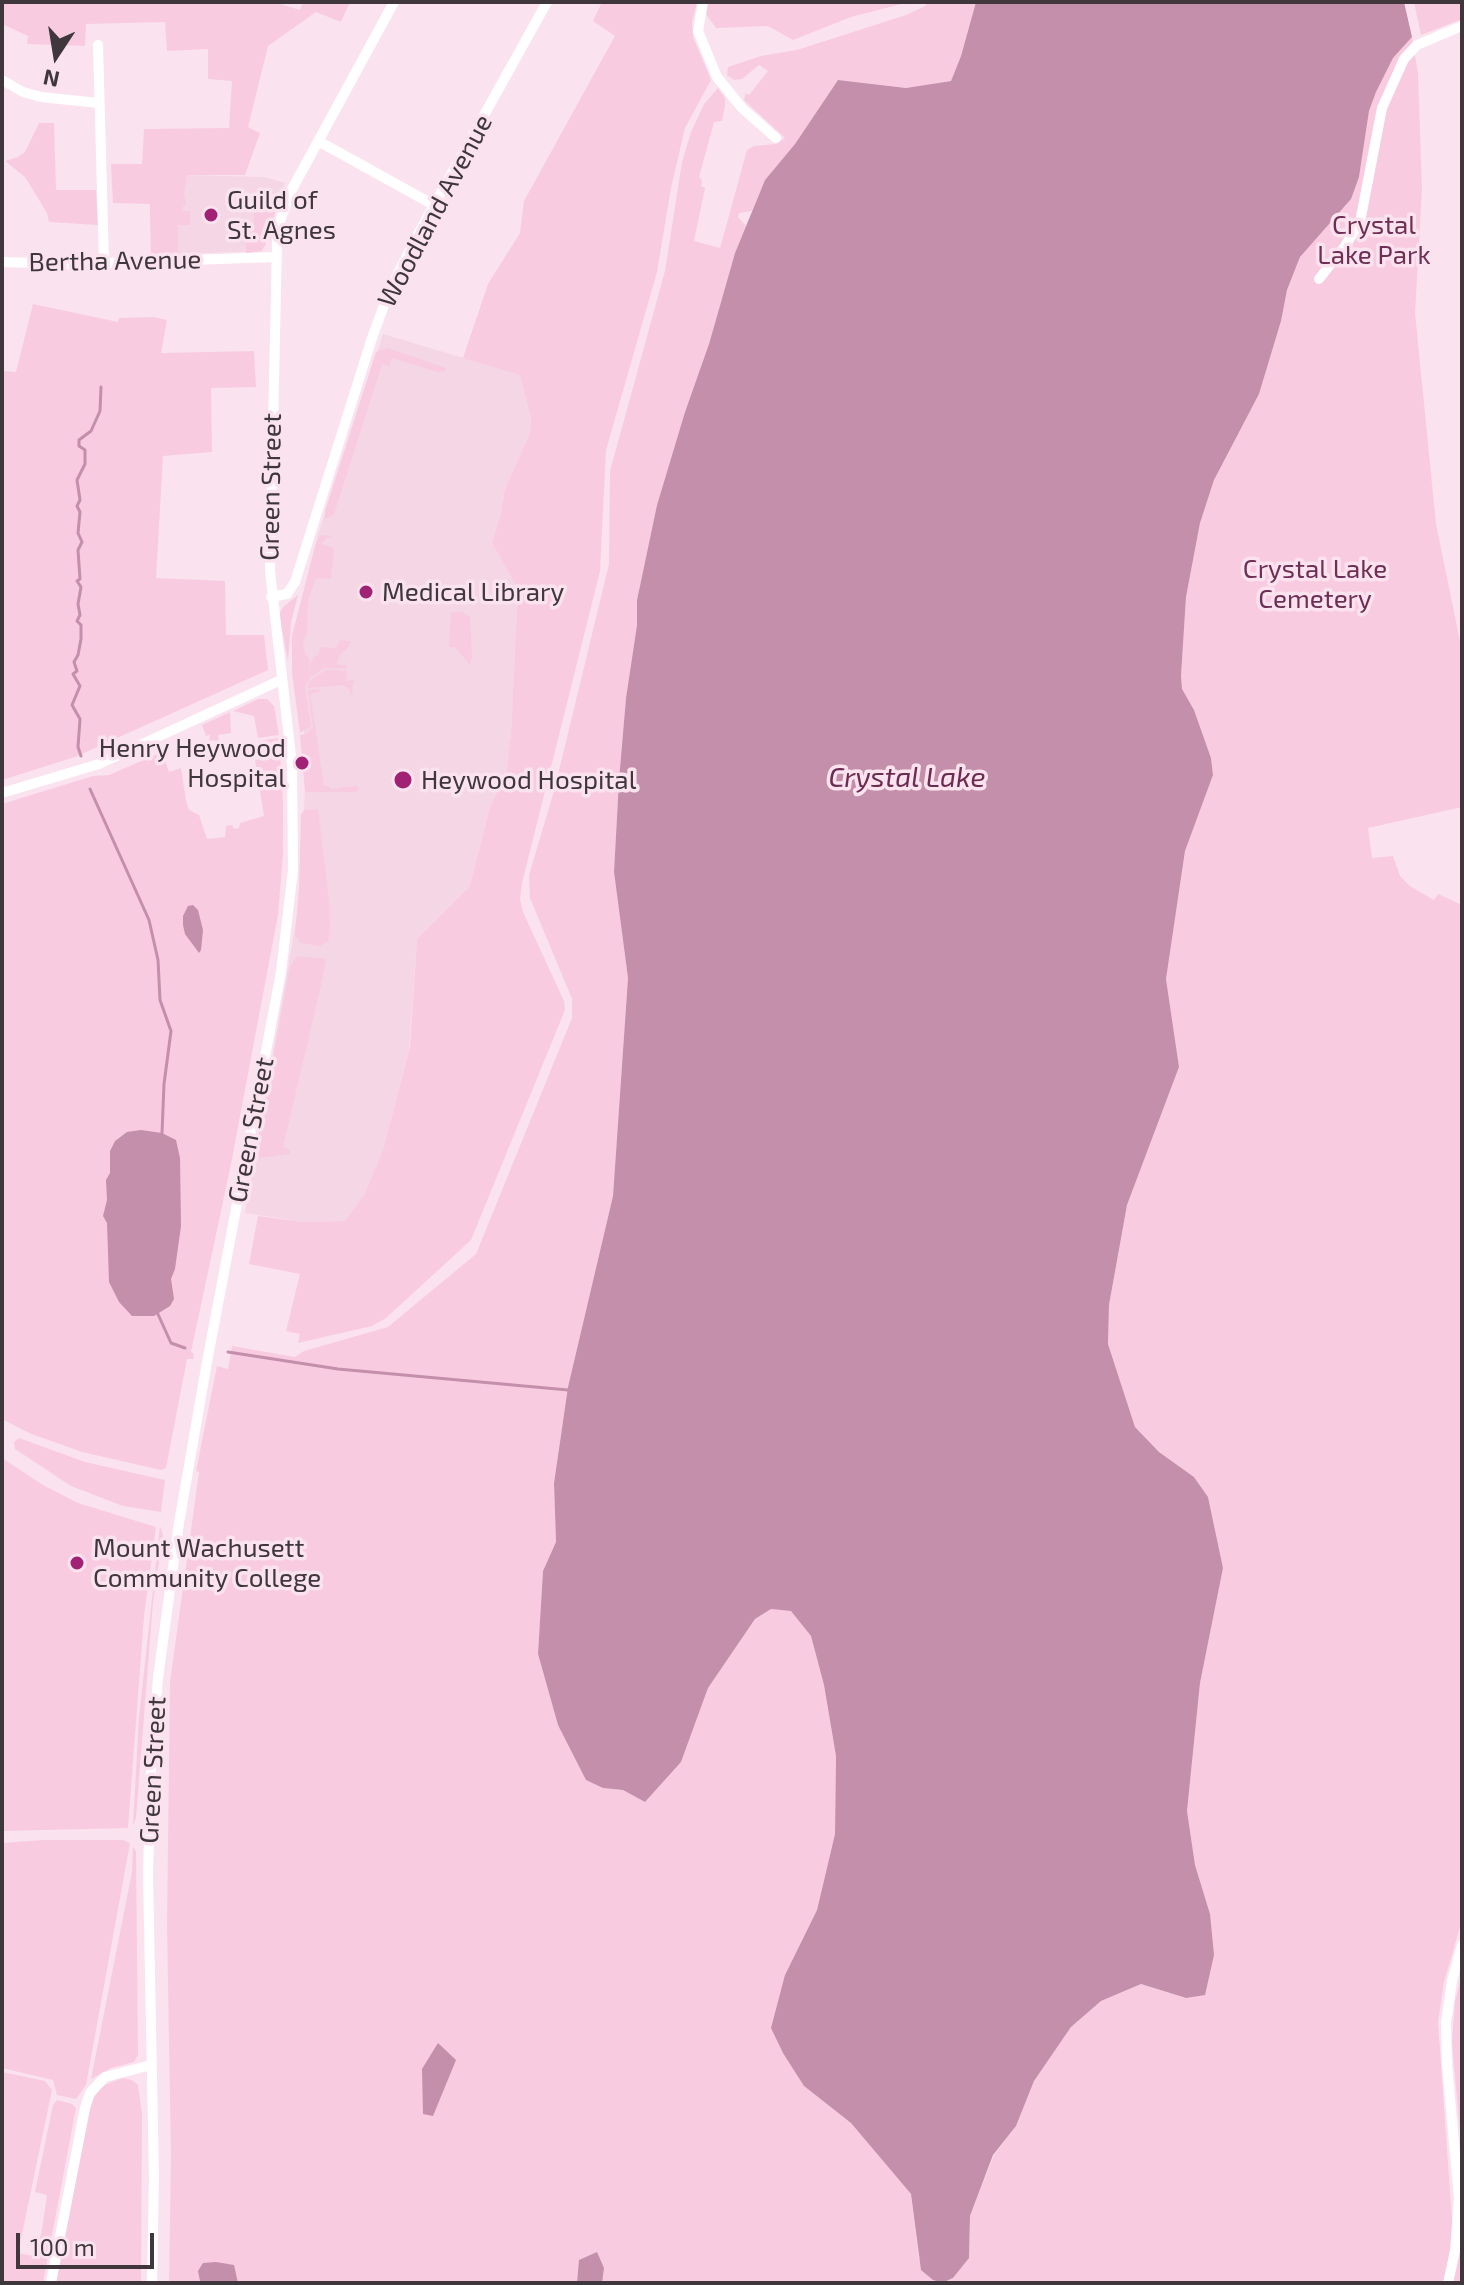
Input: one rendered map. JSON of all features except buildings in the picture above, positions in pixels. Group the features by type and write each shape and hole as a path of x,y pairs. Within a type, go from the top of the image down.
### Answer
{"street":[{"name":"Green Street","path":"152,2283 154,2178 148,1836 161,1650 179,1523 281,972 291,891 294,805 271,597 269,539 278,232 287,201 394,2"},
{"name":"Woodland Avenue","path":"271,597 287,594 295,582 381,313 395,279 547,2"},
{"path":"703,2 698,31 717,77 742,108 776,138"},
{"path":"1319,279 1360,222 1382,108 1404,59 1417,45 1462,26"},
{"path":"98,45 104,263"},
{"path":"2,80 23,92 41,97 99,103"},
{"path":"318,141 434,205"},
{"name":"Bertha Avenue","path":"2,262 104,263 276,257"},
{"path":"2,793 99,764 281,680"},
{"path":"1448,2283 1455,2251 1459,2198 1446,2023 1452,1981 1462,1945"},
{"path":"51,2283 90,2093 96,2083 105,2077 151,2065"}],"shaded area":[{"name":"Guild of St. Agnes","path":"149,176 264,177 285,183 261,251 151,255"},
{"name":"Heywood Hospital","path":"383,334 521,375 531,418 530,433 505,489 492,543 518,589 511,733 507,769 490,807 470,886 417,939 409,1050 383,1150 364,1195 345,1221 303,1222 245,1213 297,916 305,791 304,732 294,635 314,561 316,541"}],"green space":[{"path":"2,2 274,2 300,10 303,2 350,2 341,22 316,12 268,46 248,127 260,133 245,175 187,175 183,211 190,211 190,225 178,225 178,252 186,254 151,255 150,204 113,203 111,164 142,164 144,129 229,128 232,81 208,79 208,49 167,51 165,22 86,24 85,46 27,44 28,36 2,24"},
{"path":"602,2 697,2 692,22 693,37 711,80 685,128 657,272 606,450 600,571 522,883 520,899 523,912 564,1001 565,1010 471,1240 386,1318 372,1326 298,1343 300,1334 286,1331 300,1274 249,1264 258,1216 303,1222 345,1221 364,1195 383,1150 410,1047 417,939 470,886 490,807 507,769 518,589 492,543 505,489 530,433 531,418 520,375 463,358 488,284 520,233 524,201 615,36 593,21"},
{"path":"708,2 909,2 851,17 793,40 768,26 716,28 706,14"},
{"path":"927,2 976,2 951,81 906,88 838,80 795,144 765,180 752,211 739,213 738,217 746,226 657,505 637,600 637,625 626,698 619,780 614,872 628,978 613,1196 568,1387 554,1483 556,1542 543,1571 538,1654 558,1725 603,1788 623,1790 645,1802 681,1762 708,1688 755,1619 771,1609 792,1611 811,1636 824,1685 836,1756 835,1834 817,1910 785,1975 804,2086 851,2123 911,2194 919,2259 933,2280 942,2283 169,2283 171,2157 167,1924 170,1682 199,1472 196,1471 217,1366 228,1369 232,1346 295,1357 304,1351 388,1327 476,1254 572,1018 572,999 530,898 529,875 554,791 609,564 610,471 665,271 682,162 691,132 704,104 718,88 725,98 725,106 722,121 714,122 699,177 701,186 705,188 694,241 720,248 747,150 754,146 776,144 785,138 744,100 746,93 749,95 768,71 759,65 742,79 734,80 727,75 728,67 761,56 797,50 906,15"},
{"path":"1414,2 1462,2 1462,19 1421,35"},
{"path":"1412,37 1418,74 1422,189 1415,313 1436,524 1462,651 1462,807 1368,828 1372,858 1393,856 1400,876 1410,886 1434,900 1438,894 1462,905 1462,1920 1444,1982 1438,2022 1452,2219 1462,2233 1462,2283 943,2283 953,2278 969,2258 970,2216 994,2155 1016,2126 1034,2081 1071,2027 1101,2001 1141,1984 1185,1998 1210,1914 1195,1865 1187,1811 1200,1683 1223,1568 1208,1497 1194,1477 1159,1452 1135,1427 1108,1344 1109,1305 1127,1205 1179,1067 1166,979 1185,851 1213,775 1211,758 1194,710 1182,689 1181,676 1186,597 1200,523 1214,480 1259,394 1287,290 1300,257 1359,177 1369,111 1376,92 1393,58"},
{"path":"39,123 54,123 56,190 96,190 98,225 49,222 47,213 25,177 5,161 25,152"},
{"path":"262,196 280,196 265,246 261,251 246,253 246,241 254,241 254,209 257,203 262,203"},
{"path":"33,304 118,322 119,318 153,317 167,320 161,353 254,351 256,387 211,388 212,452 163,456 156,578 225,581 226,635 264,635 268,670 75,757 2,780 2,371 16,372"},
{"path":"387,348 446,368 445,371 438,372 392,358 389,366 382,364 334,514 325,519 376,352"},
{"path":"320,536 337,538 327,537 321,544 334,548 331,579 316,578 308,601 307,633 303,641 309,659 310,678 305,686 311,726 300,733 292,673 292,636 315,546"},
{"path":"298,595 291,622 288,661 279,615 283,607"},
{"path":"451,612 462,612 470,617 470,665 455,647 449,647"},
{"path":"340,640 351,641 337,662 338,665 346,665 346,669 324,668 311,677 310,665 319,654 320,647 336,648"},
{"path":"326,670 347,671 346,681 356,680 353,682 352,696 348,688 342,685 307,688 310,681"},
{"path":"319,689 320,692 310,694 324,786 330,789 356,786 359,787 357,792 305,792 300,735 313,727 308,690"},
{"path":"258,699 267,699 274,706 279,735 258,738 254,716 233,711"},
{"path":"230,712 231,733 218,735 219,742 209,741 210,735 206,736 202,725"},
{"name":"Mount Wachusett Community College","path":"279,738 283,854 278,915 231,1164 191,1352 193,1359 187,1359 166,1468 161,1470 82,1452 29,1433 2,1419 2,804 93,776 109,775 162,752 169,772 181,768 189,810 199,815 207,839 225,837 226,826 239,828 240,823 264,816 255,760 260,759 258,741"},
{"path":"318,809 330,929 328,941 320,946 300,943 295,934 301,814 305,810"},
{"path":"297,956 326,959 283,1147 290,1150 289,1154 260,1158 255,1154 290,967"},
{"path":"19,1438 85,1462 165,1480 161,1512 123,1506 71,1486 15,1449 14,1442"},
{"path":"2,1458 78,1503 156,1527 144,1616 128,1828 2,1831"},
{"path":"160,1526 163,1535 153,1602 133,1825 139,1717"},
{"path":"123,1840 130,1843 86,2085 76,2099 57,2095 53,2080 2,2068 2,1843"},
{"path":"133,1846 136,1852 138,2055 134,2062 111,2068 91,2079 132,1872"},
{"path":"1462,1974 1462,2154 1452,2043 1455,2002"},
{"path":"2,2072 45,2081 52,2090 18,2253 34,2256 38,2236 41,2236 47,2195 35,2192 53,2105 57,2100 76,2108 43,2283 2,2283"},
{"path":"123,2078 138,2085 142,2114 141,2283 55,2283 92,2100 102,2086"}],"water":[{"name":"Crystal Lake","path":"976,2 1404,2 1412,37 1393,58 1376,92 1369,111 1359,177 1351,199 1300,257 1287,290 1259,394 1214,480 1200,523 1186,597 1181,676 1182,689 1194,710 1211,758 1213,775 1185,851 1166,979 1179,1067 1127,1205 1109,1305 1108,1344 1135,1427 1159,1452 1194,1477 1208,1497 1223,1568 1200,1683 1187,1811 1195,1865 1210,1914 1214,1955 1205,1995 1186,1998 1141,1984 1101,2001 1071,2027 1034,2081 1016,2126 993,2155 970,2216 969,2258 953,2278 942,2283 921,2270 911,2194 851,2123 804,2086 771,2028 785,1975 817,1910 835,1834 836,1756 824,1685 811,1636 791,1611 771,1609 755,1619 708,1688 681,1762 645,1802 623,1790 603,1788 586,1780 558,1725 538,1654 543,1571 556,1542 554,1483 568,1387 613,1196 628,978 614,872 619,780 626,698 637,625 637,600 657,505 735,253 765,180 795,144 838,80 906,88 951,81"},
{"path":"193,905 198,910 203,930 199,953 185,934 183,925 188,906"},
{"path":"127,1132 162,1133 176,1140 180,1158 181,1226 171,1279 174,1299 170,1306 154,1316 132,1316 119,1302 109,1282 107,1223 103,1216 110,1151 115,1141"},
{"path":"438,2043 456,2060 433,2116 423,2114 422,2069"},
{"path":"597,2252 604,2268 602,2283 577,2283 579,2260"},
{"path":"203,2263 234,2265 238,2283 200,2281 198,2271"}],"waterway":[{"path":"81,756 78,747 80,719 72,705 80,686 73,674 77,671 74,662 81,639 81,625 77,621 81,587 77,581 80,579 78,550 82,542 78,533 80,512 77,506 80,500 77,480 85,464 85,450 79,446 79,440 91,431 100,411 101,387"},
{"path":"90,789 149,920 158,960 160,1000 171,1031 162,1133"},
{"path":"157,1312 171,1343 185,1348"},
{"path":"228,1352 338,1369 568,1390"}],"place":[{"name":"Guild of St. Agnes","path":"211,215"},
{"name":"Medical Library","path":"366,592"},
{"name":"Henry Heywood Hospital","path":"302,763"},
{"name":"Heywood Hospital","path":"403,780"},
{"name":"Mount Wachusett Community College","path":"77,1563"}],"park label":[{"name":"Crystal Lake Park","path":"1374,240"},
{"name":"Crystal Lake Cemetery","path":"1315,584"}]}
